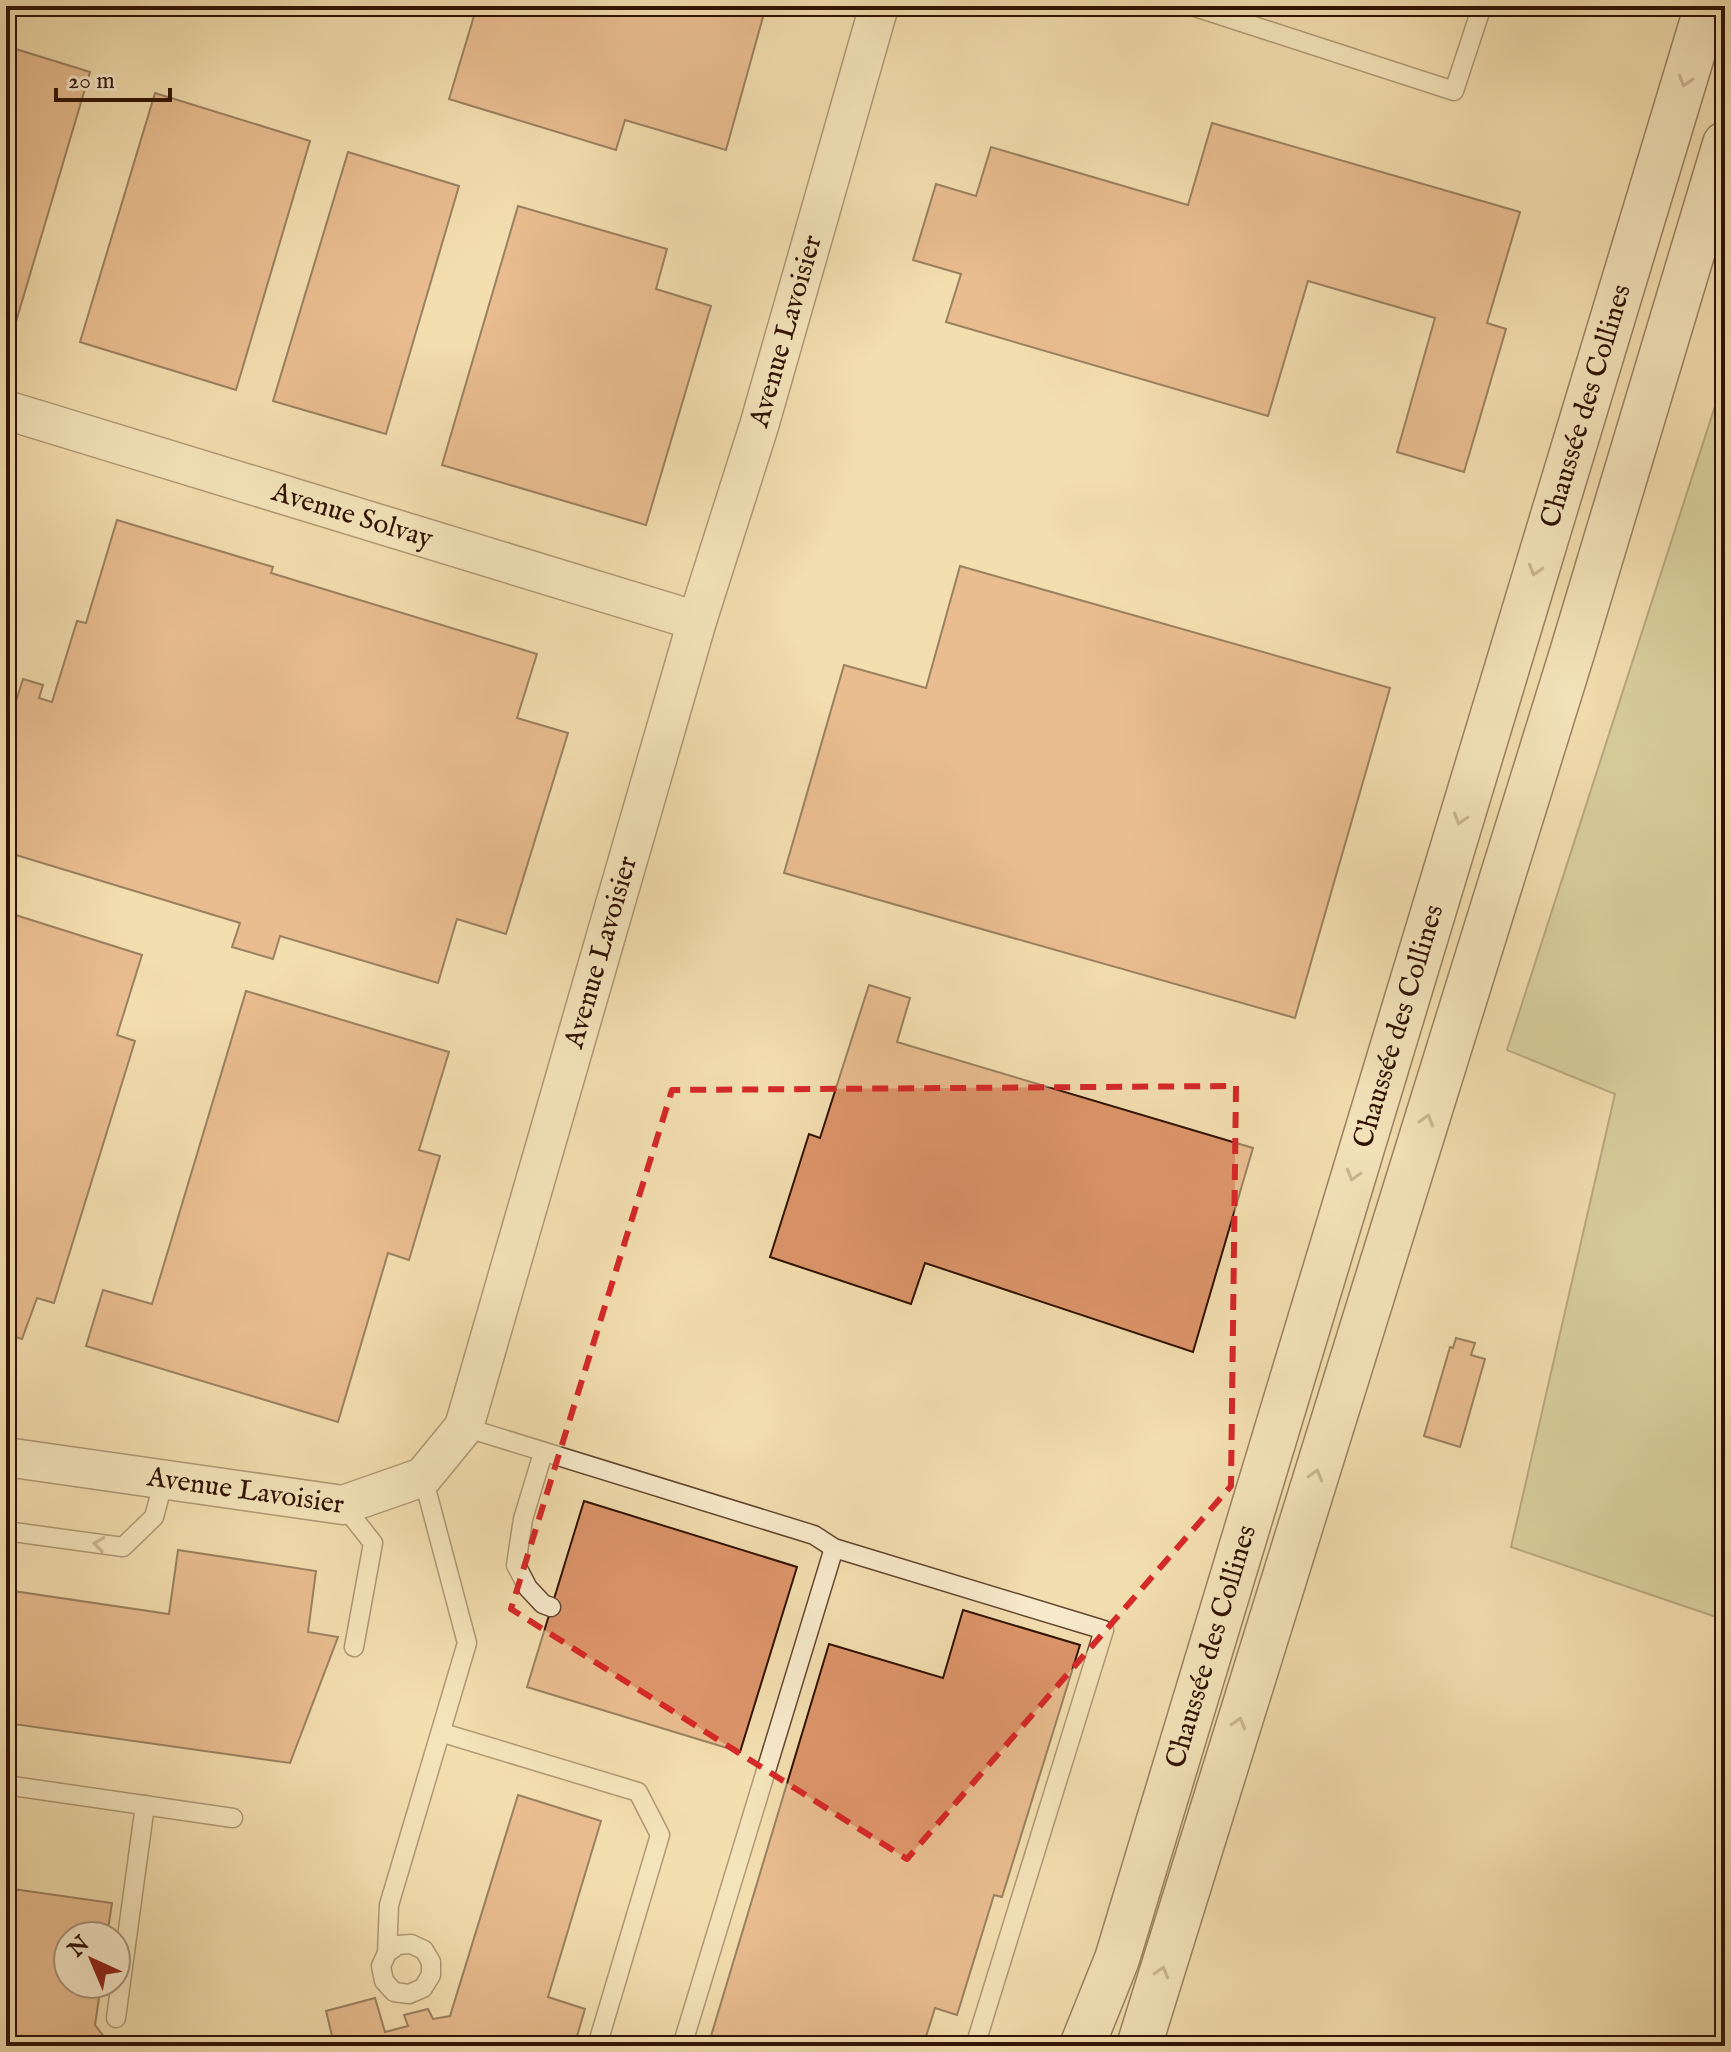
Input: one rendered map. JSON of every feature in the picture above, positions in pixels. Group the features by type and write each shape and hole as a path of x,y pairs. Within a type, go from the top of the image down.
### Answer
{"main road":[{"name":"Chaussée des Collines","path":"1082,2046 1117,1959 1707,6"},
{"name":"Chaussée des Collines","path":"1139,2046 1572,653 1725,144"}],"street":[{"name":"Avenue Lavoisier","path":"6,1457 343,1505 423,1477 464,1427 697,621 759,426 879,6"},
{"name":"Avenue Solvay","path":"6,410 697,621"}],"lane":[{"path":"1192,6 1454,91 1482,6"},
{"path":"464,1427 814,1535 834,1548 1104,1630 975,2046"},
{"path":"543,1453 523,1519 516,1565 528,1588 543,1604 551,1607"},
{"path":"387,1953 389,1905 443,1733 467,1643 423,1477"},
{"path":"6,1531 123,1547 154,1517 164,1480"},
{"path":"343,1505 373,1543 354,1647"},
{"path":"682,2046 834,1548"},
{"path":"443,1733 638,1792 660,1835 597,2046"},
{"path":"6,1785 233,1818"},
{"path":"116,2018 145,1805"}],"highlighted area":[{"path":"1236,1086 1231,1486 907,1859 511,1609 672,1090"}],"green space":[{"path":"1725,375 1725,1620 1511,1547 1615,1094 1507,1050"}],"building":[{"path":"477,6 766,6 726,150 625,120 616,150 449,99"},
{"path":"6,46 90,72 7,352 6,352"},
{"path":"155,93 310,141 236,390 80,342"},
{"path":"1212,123 1520,212 1487,323 1506,329 1464,472 1397,452 1435,318 1308,281 1268,416 946,322 961,274 913,260 936,184 976,196 991,147 1188,205"},
{"path":"348,152 459,186 386,434 273,401"},
{"path":"518,206 667,249 656,289 711,306 646,525 442,465"},
{"path":"117,520 273,567 271,573 537,654 517,718 568,733 506,934 457,919 438,983 280,936 273,959 232,947 240,923 6,852 6,733 23,679 43,685 39,698 52,702 77,621 86,623"},
{"path":"960,566 1390,688 1295,1018 784,873 844,665 926,688"},
{"path":"6,912 142,955 117,1035 135,1041 54,1303 37,1298 22,1339 6,1334"},
{"path":"869,985 910,998 897,1042 1253,1148 1193,1352 925,1263 911,1304 770,1257 809,1134 820,1138"},
{"path":"246,991 449,1052 419,1150 440,1156 409,1260 388,1253 338,1422 86,1346 103,1290 152,1304"},
{"path":"1456,1338 1475,1343 1471,1355 1485,1359 1460,1447 1424,1436 1450,1347 1453,1348"},
{"path":"584,1501 797,1567 740,1752 527,1687"},
{"path":"178,1550 316,1571 308,1632 338,1637 290,1763 6,1723 6,1590 169,1614"},
{"path":"963,1610 1080,1645 1002,1897 994,1895 957,2015 935,2008 923,2046 708,2046 829,1644 943,1678"},
{"path":"518,1795 601,1821 548,1997 585,2009 574,2046 526,2046 517,2043 516,2046 322,2046 334,2044 326,2011 375,1998 385,2032 408,2026 404,2015 428,2009 433,2019 450,2016"},
{"path":"6,1888 112,1903 109,1920 52,1920 52,2000 99,2000 95,2025 111,2046 6,2046"}]}
